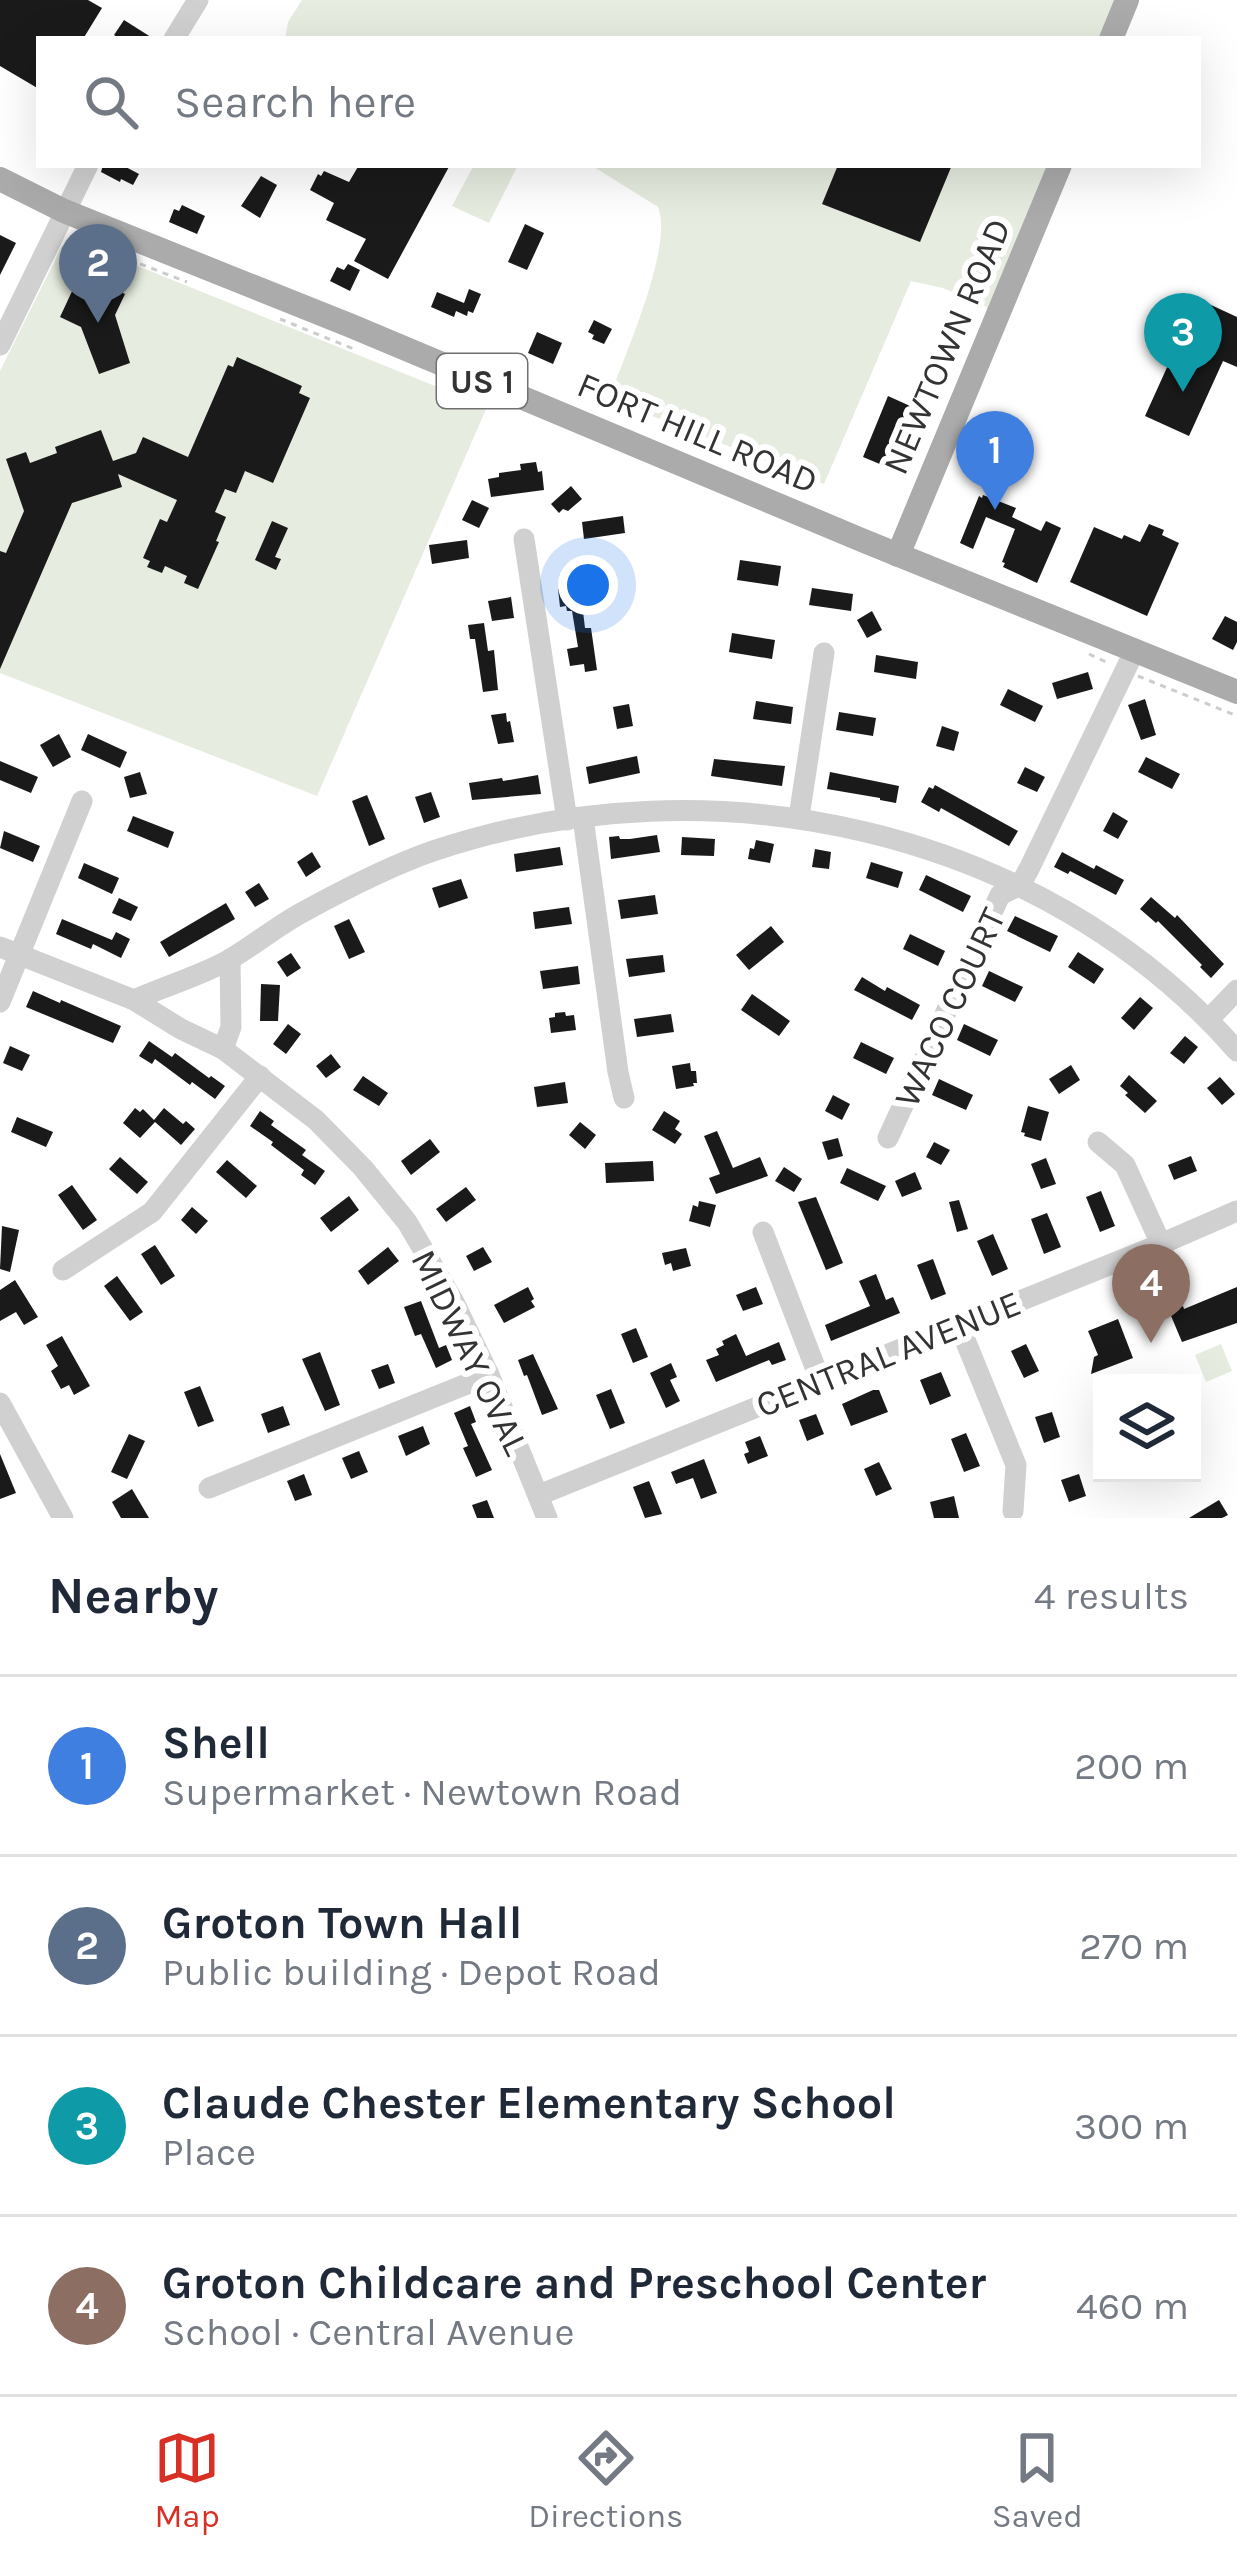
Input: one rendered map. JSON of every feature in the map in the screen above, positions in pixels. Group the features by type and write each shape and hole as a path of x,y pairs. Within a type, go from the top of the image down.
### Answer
{"main road":[{"path":"1112,36 1127,0"},
{"name":"NEWTOWN ROAD","path":"898,555 1059,168"},
{"name":"FORT HILL ROAD","path":"0,178 66,223 349,325 1237,692"}],"street":[{"path":"176,36 198,0"},
{"path":"0,344 66,223 87,168"},
{"path":"524,538 624,1098"},
{"name":"WACO COURT","path":"887,1138 1000,895 1020,884 1135,650"},
{"path":"799,817 824,653"},
{"path":"0,1002 10,951 82,801"},
{"path":"134,1000 202,974 302,913 433,851 515,828 625,811 685,809 799,817 866,830 1020,884 1151,969 1209,1019 1237,1051"},
{"name":"MIDWAY OVAL","path":"10,951 134,1000 223,1049 316,1120 363,1168 407,1222 454,1302 548,1518"},
{"path":"223,1049 232,1027 230,959"},
{"path":"1209,1019 1237,990"},
{"path":"64,1270 152,1212 260,1076"},
{"path":"1098,1142 1125,1166 1162,1244"},
{"name":"CENTRAL AVENUE","path":"538,1496 1237,1211"},
{"path":"763,1232 820,1380"},
{"path":"959,1324 1016,1465 1013,1511"},
{"path":"209,1488 489,1375"},
{"path":"0,1402 63,1518"}],"path":[{"path":"66,223 196,285"},
{"path":"266,313 362,352"},
{"path":"1138,676 1237,716"}],"shaded area":[{"path":"302,0 1127,0 1112,36 286,36"},
{"path":"472,168 516,168 489,223 452,206"},
{"path":"596,168 1059,168 990,308 986,311 987,307 943,288 911,281 824,484 609,399 653,274 661,225 658,207"},
{"path":"76,241 487,407 317,796 0,673 0,371 62,246"},
{"path":"1221,1344 1232,1371 1206,1382 1195,1355"}],"building":[{"path":"0,0 88,0 102,8 85,36 36,36 36,87 0,66"},
{"path":"124,20 149,36 116,36"},
{"path":"102,168 128,168 139,174 133,185 101,172"},
{"path":"357,168 448,168 388,279 354,261 366,239 326,220 334,203 310,190 324,171 349,182"},
{"path":"837,168 951,168 920,242 822,204"},
{"path":"261,176 277,185 260,218 241,206"},
{"path":"182,205 205,216 197,234 169,222 174,209 179,211"},
{"path":"525,224 544,233 527,270 508,262"},
{"path":"0,235 16,243 0,275"},
{"path":"348,264 360,270 350,291 330,281 337,267 344,270"},
{"path":"81,272 125,294 115,315 130,363 99,374 81,327 60,317"},
{"path":"469,289 481,294 467,316 456,311 454,317 431,307 437,292 464,303"},
{"path":"1198,299 1237,317 1237,367 1223,361 1189,436 1145,416"},
{"path":"594,320 612,329 604,344 588,332"},
{"path":"537,332 562,343 553,364 528,353"},
{"path":"237,357 302,386 299,393 310,398 273,483 245,471 236,493 225,489 215,512 226,517 198,589 184,583 187,576 165,566 162,573 147,567 150,561 143,558 160,519 167,522 177,500 118,474 122,487 72,503 0,669 0,551 6,553 24,511 6,459 26,452 30,463 57,453 55,447 101,430 113,461 136,453 143,437 188,457 228,365 233,367"},
{"path":"888,396 919,410 894,470 863,457"},
{"path":"536,462 544,490 491,497 488,479"},
{"path":"571,486 582,499 559,513 551,504"},
{"path":"983,495 1016,508 1012,517 1041,531 1046,521 1061,528 1037,583 1003,567 1015,529 986,517 973,549 960,543"},
{"path":"472,500 489,508 479,528 462,520"},
{"path":"623,516 625,533 584,539 582,522"},
{"path":"272,521 288,528 275,557 281,559 276,570 255,560"},
{"path":"1149,524 1179,543 1147,616 1070,582 1094,527 1140,542"},
{"path":"467,540 469,558 432,564 429,545"},
{"path":"740,560 781,566 778,586 737,580"},
{"path":"580,586 597,670 585,672 584,664 570,666 567,649 578,647 572,611 560,607 558,589"},
{"path":"812,588 853,594 851,611 809,605"},
{"path":"511,597 514,618 492,621 488,601"},
{"path":"872,611 882,630 867,638 857,620"},
{"path":"1225,616 1237,622 1233,650 1212,639"},
{"path":"484,623 488,651 494,650 498,690 483,692 475,639 470,639 468,625"},
{"path":"732,633 775,640 772,659 729,652"},
{"path":"876,655 918,662 916,679 874,672"},
{"path":"1088,672 1093,689 1057,699 1052,683"},
{"path":"1008,689 1043,706 1035,722 1000,705"},
{"path":"1145,699 1156,735 1141,740 1128,705"},
{"path":"756,701 793,707 791,724 753,719"},
{"path":"629,704 633,726 617,729 613,707"},
{"path":"839,712 876,718 873,736 836,730"},
{"path":"506,713 514,742 498,744 491,715"},
{"path":"942,726 959,732 954,751 936,746"},
{"path":"59,734 71,757 53,767 40,745"},
{"path":"88,734 127,752 120,768 81,750"},
{"path":"637,756 640,773 589,784 586,767"},
{"path":"1146,757 1180,774 1172,789 1138,772"},
{"path":"714,759 785,766 782,786 711,776"},
{"path":"0,761 38,777 31,793 0,780"},
{"path":"1025,767 1045,777 1037,792 1017,783"},
{"path":"140,772 147,794 130,798 124,777"},
{"path":"830,772 899,786 896,803 827,789"},
{"path":"538,775 541,794 472,800 469,783"},
{"path":"935,785 1018,831 1009,846 921,802"},
{"path":"431,792 440,817 424,823 415,797"},
{"path":"367,795 385,839 369,846 352,801"},
{"path":"1113,812 1128,821 1118,839 1103,831"},
{"path":"133,816 174,832 168,848 127,831"},
{"path":"4,831 40,846 33,862 0,848"},
{"path":"657,835 660,852 611,859 609,837"},
{"path":"682,837 715,839 714,856 681,855"},
{"path":"756,840 774,844 770,863 748,859"},
{"path":"560,847 563,865 516,872 514,854"},
{"path":"815,849 831,852 829,869 812,867"},
{"path":"312,852 321,867 306,877 297,862"},
{"path":"1062,852 1124,880 1116,895 1054,867"},
{"path":"871,862 903,872 898,888 866,878"},
{"path":"84,863 119,878 112,894 78,878"},
{"path":"926,875 971,896 963,912 919,890"},
{"path":"461,879 468,898 439,908 432,888"},
{"path":"259,883 269,899 255,907 245,892"},
{"path":"655,895 658,914 621,919 618,900"},
{"path":"1151,897 1175,918 1177,915 1224,964 1211,978 1158,921 1140,909"},
{"path":"119,898 138,907 131,921 112,913"},
{"path":"226,903 235,919 169,957 160,942"},
{"path":"569,907 572,924 535,929 533,912"},
{"path":"1015,916 1058,936 1050,952 1007,931"},
{"path":"62,919 112,940 116,932 130,939 121,958 56,934"},
{"path":"349,919 365,952 349,959 334,926"},
{"path":"771,926 784,942 749,970 736,955"},
{"path":"910,934 945,951 938,966 903,949"},
{"path":"1078,952 1104,969 1094,984 1068,967"},
{"path":"291,953 301,968 287,977 277,962"},
{"path":"663,955 665,972 629,977 626,959"},
{"path":"578,966 580,984 543,989 540,971"},
{"path":"989,971 1023,987 1015,1002 982,986"},
{"path":"862,977 920,1005 912,1020 854,990"},
{"path":"261,984 280,985 278,1021 260,1021"},
{"path":"33,991 121,1026 113,1043 26,1007"},
{"path":"752,994 790,1021 779,1036 741,1010"},
{"path":"1140,997 1153,1008 1134,1030 1121,1018"},
{"path":"565,1012 574,1015 576,1030 551,1033 549,1018"},
{"path":"671,1014 674,1032 637,1037 634,1019"},
{"path":"288,1024 301,1034 286,1054 273,1044"},
{"path":"964,1024 998,1040 990,1056 957,1040"},
{"path":"1185,1036 1198,1047 1184,1064 1170,1053"},
{"path":"149,1041 225,1086 215,1099 155,1059 152,1064 139,1056"},
{"path":"861,1042 894,1058 886,1074 853,1058"},
{"path":"10,1046 30,1055 22,1071 3,1063"},
{"path":"331,1054 341,1067 326,1078 316,1066"},
{"path":"690,1063 697,1083 676,1089 672,1066"},
{"path":"1071,1065 1080,1080 1059,1094 1049,1079"},
{"path":"1129,1075 1157,1101 1145,1113 1120,1086"},
{"path":"363,1076 388,1093 379,1106 353,1090"},
{"path":"1220,1077 1235,1094 1222,1105 1207,1088"},
{"path":"939,1079 973,1095 966,1110 932,1095"},
{"path":"565,1082 568,1103 537,1107 534,1087"},
{"path":"833,1095 850,1104 842,1120 825,1111"},
{"path":"1028,1106 1049,1112 1041,1141 1021,1132"},
{"path":"135,1108 154,1120 164,1108 195,1129 181,1145 155,1122 140,1138 123,1123"},
{"path":"260,1111 306,1150 302,1155 325,1171 315,1185 301,1175 304,1170 250,1126"},
{"path":"664,1111 680,1121 675,1129 682,1134 675,1144 652,1130"},
{"path":"17,1117 53,1132 46,1147 11,1132"},
{"path":"580,1122 596,1135 585,1149 569,1135"},
{"path":"717,1131 733,1168 760,1157 768,1176 716,1194 709,1178 720,1174 704,1136"},
{"path":"838,1138 843,1156 828,1160 822,1142"},
{"path":"430,1139 440,1152 411,1175 401,1161"},
{"path":"934,1142 950,1150 941,1165 926,1157"},
{"path":"1191,1156 1197,1171 1174,1180 1168,1165"},
{"path":"120,1157 148,1182 137,1194 109,1169"},
{"path":"1046,1158 1056,1184 1041,1189 1031,1164"},
{"path":"227,1160 257,1186 246,1198 216,1172"},
{"path":"653,1161 654,1181 606,1183 605,1163"},
{"path":"784,1167 802,1179 794,1192 775,1181"},
{"path":"847,1168 886,1186 878,1201 840,1183"},
{"path":"915,1172 922,1189 902,1197 895,1181"},
{"path":"72,1185 97,1220 83,1230 58,1195"},
{"path":"466,1187 476,1200 446,1222 436,1209"},
{"path":"1101,1191 1115,1226 1100,1232 1086,1197"},
{"path":"349,1196 359,1210 331,1232 320,1218"},
{"path":"816,1197 843,1263 826,1270 798,1202"},
{"path":"959,1200 968,1229 957,1232 949,1202"},
{"path":"699,1201 716,1205 710,1227 689,1221"},
{"path":"192,1207 208,1221 196,1234 181,1220"},
{"path":"1047,1213 1061,1247 1044,1254 1031,1219"},
{"path":"2,1226 19,1230 10,1272 0,1269"},
{"path":"993,1234 1008,1269 992,1276 977,1241"},
{"path":"155,1245 175,1276 161,1285 141,1254"},
{"path":"388,1247 399,1261 368,1285 358,1271"},
{"path":"483,1247 492,1262 474,1271 466,1256"},
{"path":"686,1248 691,1266 673,1271 671,1263 665,1265 662,1253"},
{"path":"933,1259 946,1294 931,1300 917,1265"},
{"path":"876,1274 886,1300 893,1297 900,1313 831,1341 825,1325 870,1306 859,1281"},
{"path":"117,1276 143,1312 130,1321 104,1286"},
{"path":"15,1280 38,1317 24,1325 16,1312 0,1321 0,1290"},
{"path":"528,1287 535,1307 504,1323 494,1305"},
{"path":"756,1287 763,1304 743,1311 736,1295"},
{"path":"1237,1287 1237,1323 1182,1342 1169,1311"},
{"path":"421,1301 439,1348 446,1345 452,1360 436,1368 421,1334 415,1336 404,1307"},
{"path":"1118,1319 1133,1358 1091,1374 1098,1355 1088,1331"},
{"path":"636,1328 648,1357 633,1363 621,1334"},
{"path":"736,1334 746,1356 779,1342 786,1360 772,1365 769,1360 716,1382 706,1360 719,1355 716,1349 724,1345 722,1341"},
{"path":"62,1336 90,1386 74,1395 69,1385 61,1389 51,1371 58,1366 46,1345"},
{"path":"1026,1344 1039,1371 1024,1378 1011,1351"},
{"path":"320,1352 340,1405 325,1411 302,1359"},
{"path":"533,1354 558,1409 542,1415 518,1360"},
{"path":"671,1363 677,1377 670,1380 680,1401 666,1408 650,1373"},
{"path":"388,1364 395,1383 379,1389 371,1370"},
{"path":"941,1372 951,1396 930,1405 920,1380"},
{"path":"200,1386 214,1421 198,1427 184,1392"},
{"path":"611,1389 625,1423 610,1429 596,1395"},
{"path":"879,1390 888,1412 851,1426 842,1404"},
{"path":"283,1406 290,1425 268,1433 261,1414"},
{"path":"470,1406 476,1422 471,1424 492,1470 476,1477 454,1413"},
{"path":"1052,1412 1060,1437 1044,1443 1035,1417"},
{"path":"816,1414 824,1434 807,1441 799,1420"},
{"path":"423,1426 430,1444 406,1456 398,1436"},
{"path":"966,1433 980,1466 964,1472 951,1439"},
{"path":"129,1434 145,1441 127,1479 111,1472"},
{"path":"760,1436 768,1456 748,1464 745,1442"},
{"path":"359,1451 368,1472 351,1479 342,1458"},
{"path":"0,1454 16,1493 0,1499"},
{"path":"704,1459 717,1493 701,1499 693,1478 676,1484 671,1472"},
{"path":"879,1462 892,1489 876,1496 864,1469"},
{"path":"304,1474 312,1495 295,1501 287,1481"},
{"path":"1079,1474 1086,1496 1069,1502 1061,1480"},
{"path":"649,1481 662,1514 645,1518 633,1487"},
{"path":"132,1489 149,1518 121,1518 112,1502"},
{"path":"954,1496 959,1518 934,1518 930,1502"},
{"path":"487,1500 494,1518 477,1518 472,1505"},
{"path":"1219,1500 1228,1515 1189,1518"}],"place":[{"name":"Groton Town Hall","path":"98,323"},
{"name":"Claude Chester Elementary School","path":"1183,392"},
{"name":"Shell","path":"995,510"},
{"name":"Groton Childcare and Preschool Center","path":"1151,1343"}]}
